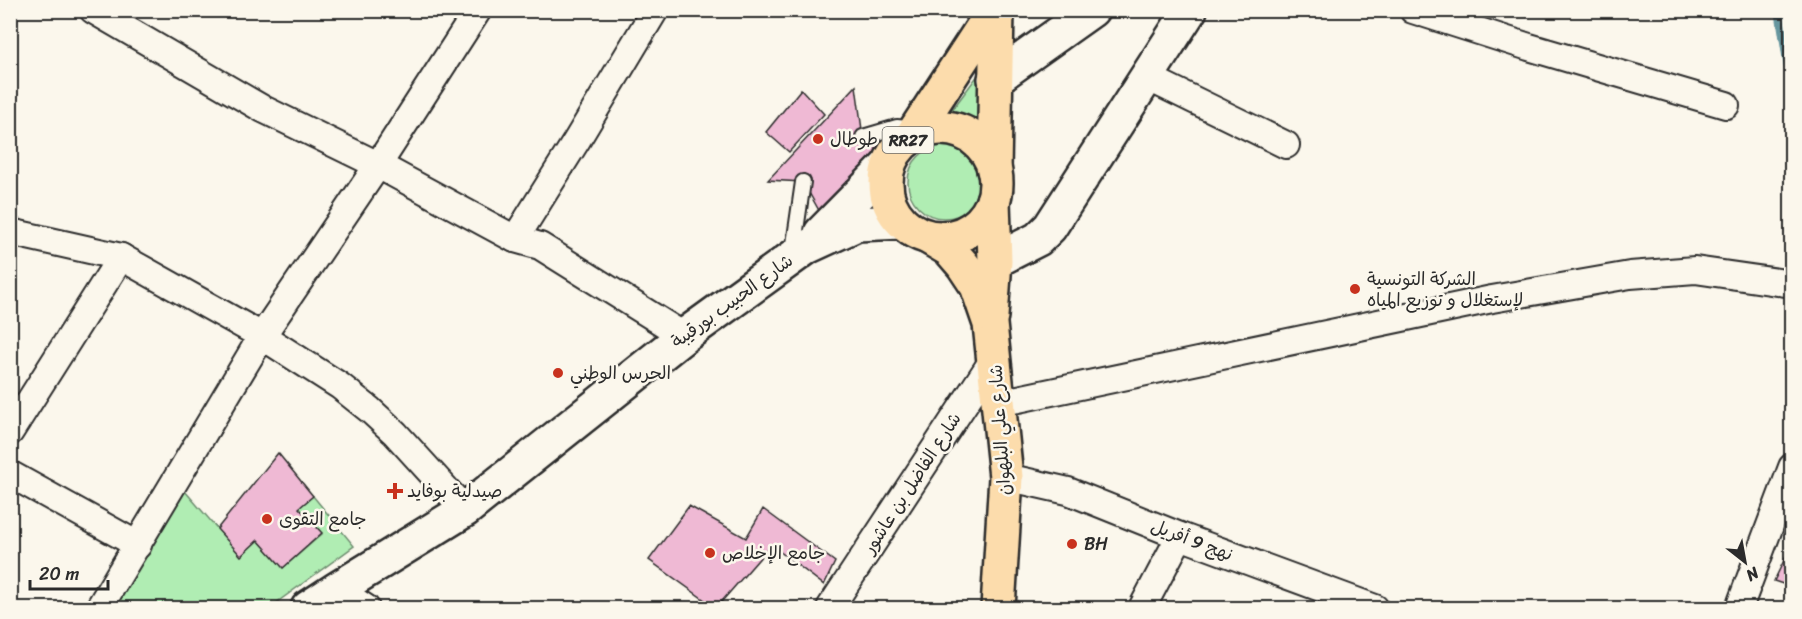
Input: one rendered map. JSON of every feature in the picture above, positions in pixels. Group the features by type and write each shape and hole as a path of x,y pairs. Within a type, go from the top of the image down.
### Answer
{"main road":[{"name":"RR27","path":"990,324 996,261 993,185 995,10"},
{"name":"RR27","path":"990,324 977,286 963,265 950,250 914,229 893,212 886,188 888,165 898,148 914,133 995,10"},
{"name":"RR27","path":"914,133 944,128 961,132 976,141 988,154 993,185"},
{"path":"914,229 944,238 960,235 974,227 985,215 993,185"},
{"name":"شارع علي البلهوان","path":"990,324 1006,477 998,609"}],"street":[{"path":"93,10 263,109 378,165 514,239 540,246 684,336"},
{"path":"99,609 262,336 378,165 478,10"},
{"path":"514,239 655,10"},
{"path":"995,79 1092,10"},
{"path":"996,261 1038,238 1050,227 1190,10"},
{"path":"1413,10 1529,48 1726,105"},
{"path":"1147,77 1286,145"},
{"path":"800,252 888,165"},
{"path":"800,252 857,224 914,229"},
{"path":"10,232 121,257 262,336 340,386 370,410 395,433 465,510"},
{"name":"شارع الحبيب بورقيبة","path":"308,609 336,589 465,510 684,336 800,252"},
{"path":"10,432 121,257"},
{"path":"999,403 1480,302 1630,275 1695,270 1791,284"},
{"name":"شارع الفاضل بن عاشور","path":"830,609 995,357"},
{"path":"1739,609 1786,501 1791,467"},
{"path":"10,474 138,545"},
{"name":"نهج 9 أفريل","path":"1006,477 1068,491 1180,536 1375,609"},
{"path":"1142,609 1180,536"},
{"path":"336,589 366,609"}],"lane":[{"path":"863,137 897,127 914,133"},
{"path":"800,252 803,182"}],"green space":[{"path":"987,63 987,143 940,126"},
{"path":"944,146 964,152 974,162 980,182 974,202 964,212 944,218 924,212 914,202 908,182 914,162 924,152"},
{"path":"184,490 241,556 258,540 283,568 322,534 299,508 313,496 354,546 269,608 113,608"}],"building":[{"path":"856,86 863,137 897,127 821,214 803,182 768,180"},
{"path":"801,89 824,114 789,152 766,132"},
{"name":"جامع التقوى","path":"278,453 313,496 299,508 322,533 283,568 258,540 241,556 217,529"},
{"name":"جامع الإخلاص","path":"689,506 746,538 763,509 835,562 824,585 771,545 716,608 649,560"},
{"path":"1792,544 1792,587 1774,581"}],"waterway":[{"path":"1779,10 1792,94"}],"place":[{"name":"طوطال","path":"818,139"},
{"name":"الشركة التونسية لإستغلال و توزيع المياه","path":"1355,289"},
{"name":"الحرس الوطني","path":"558,373"},
{"name":"صيدلية بوفايد","path":"395,491"},
{"name":"جامع التقوى","path":"267,519"},
{"name":"BH","path":"1072,544"},
{"name":"جامع الإخلاص","path":"710,553"}]}
